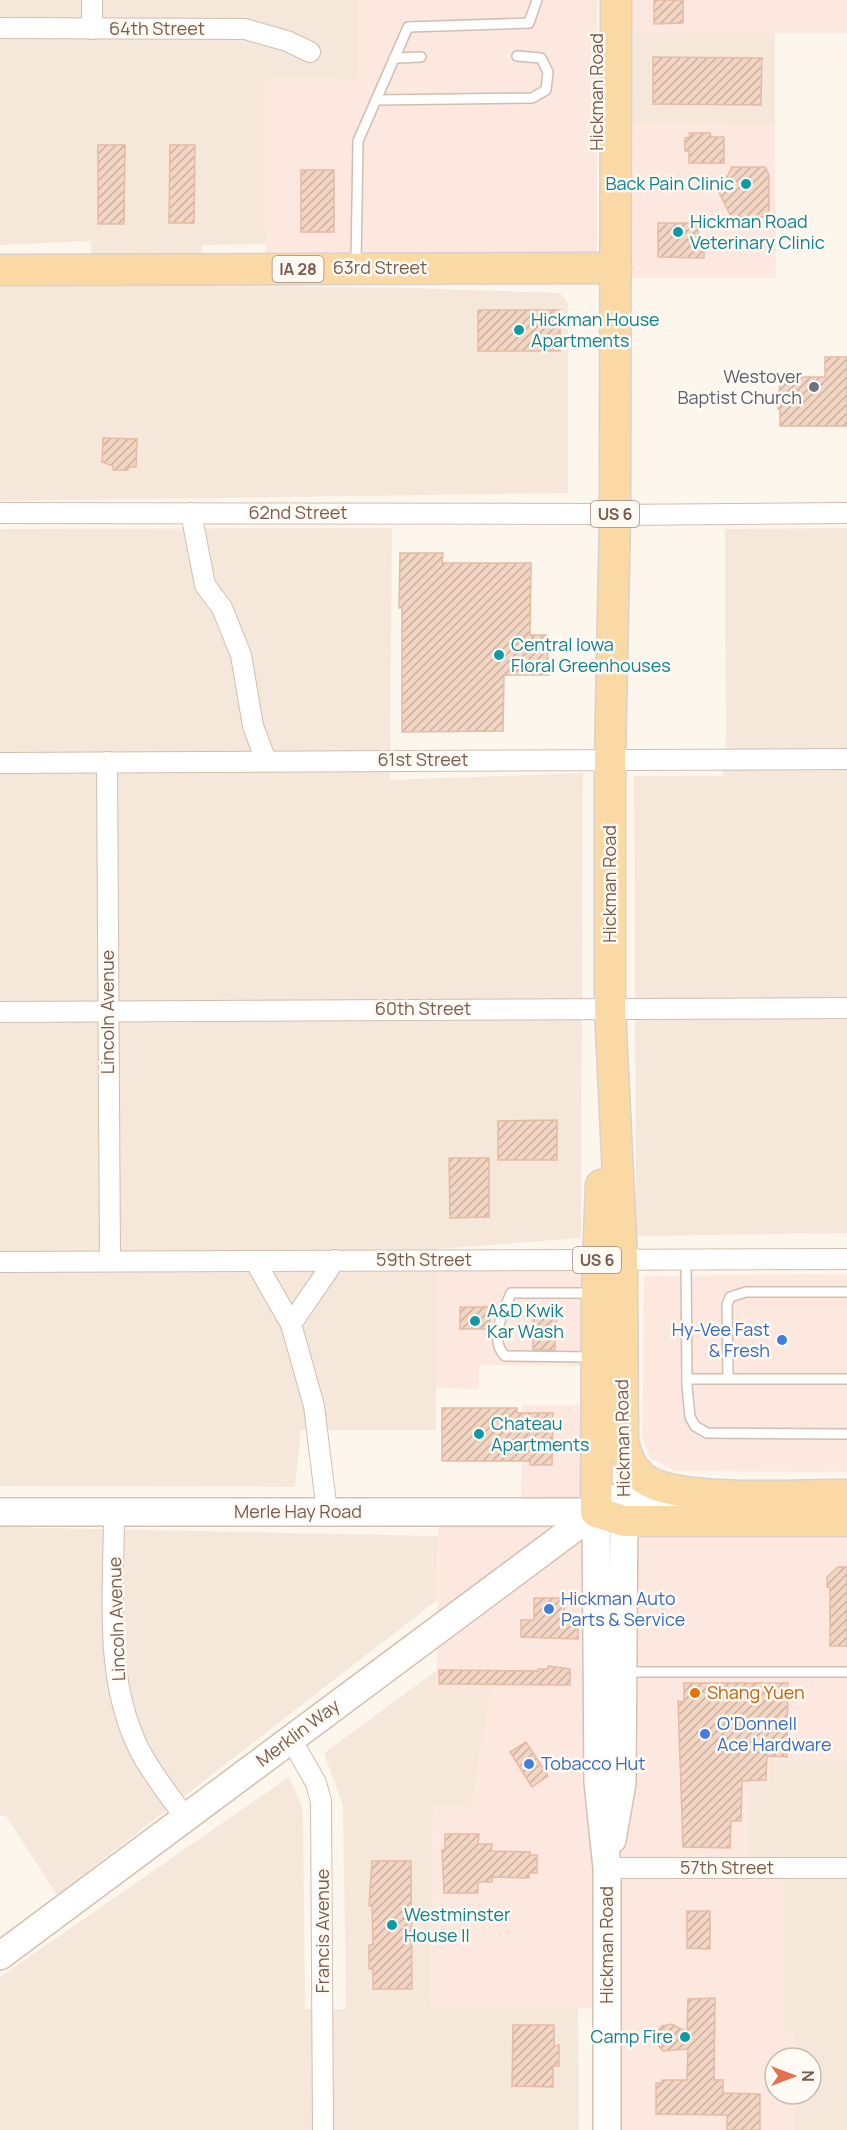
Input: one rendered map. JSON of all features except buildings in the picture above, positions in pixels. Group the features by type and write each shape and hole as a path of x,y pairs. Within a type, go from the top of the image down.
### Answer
{"main road":[{"name":"Hickman Road","path":"597,0 606,268 606,514 610,759 610,1260 623,1441 615,1509 598,1782 607,1868 608,2130"},
{"name":"Hickman Road","path":"606,268 616,0"},
{"name":"63rd Street","path":"0,270 606,268"},
{"name":"Hickman Road","path":"607,1868 622,1783 623,1672 615,1509 597,1357 597,1293 610,1260"},
{"name":"US 6","path":"623,1441 627,1458 643,1479 673,1492 698,1494"},
{"name":"Merle Hay Road","path":"615,1509 698,1494 847,1495"},
{"name":"Merle Hay Road","path":"0,1512 615,1509 847,1521"},
{"name":"Merklin Way","path":"0,1956 291,1738 615,1509"}],"street":[{"path":"92,0 92,29"},
{"name":"64th Street","path":"0,28 245,29 287,41 310,52"},
{"name":"62nd Street","path":"0,513 847,513"},
{"path":"190,513 205,585 222,608 241,655 253,726 266,761"},
{"name":"61st Street","path":"0,763 847,759"},
{"name":"Lincoln Avenue","path":"107,762 110,1261"},
{"name":"60th Street","path":"0,1012 847,1008"},
{"name":"59th Street","path":"0,1262 847,1259"},
{"path":"291,1324 335,1260"},
{"path":"255,1261 291,1324 314,1406 327,1512"},
{"name":"Lincoln Avenue","path":"114,1512 114,1657 121,1703 138,1747 185,1817"},
{"name":"Francis Avenue","path":"291,1738 316,1784 321,1802 323,2130"},
{"name":"57th Street","path":"607,1868 847,1868"}],"lane":[{"path":"356,268 358,141 408,27 528,23 537,0"},
{"path":"376,100 532,98 546,90 548,72 541,58 517,56"},
{"path":"394,58 421,57"},
{"path":"686,1259 687,1379 690,1417 695,1426 707,1433 847,1434"},
{"path":"728,1378 728,1305 730,1297 746,1292 847,1293"},
{"path":"597,1293 511,1293 497,1338 498,1346 505,1356 597,1357"},
{"path":"687,1379 847,1379"},
{"path":"623,1672 847,1672"}],"shaded area":[{"path":"0,0 357,0 357,79 265,78 266,244 202,245 202,270 91,270 91,241 0,245"},
{"path":"357,0 597,0 597,268 266,269 265,78 357,79"},
{"path":"616,0 847,0 847,33 630,33 631,124 775,125 776,278 616,278"},
{"path":"630,33 775,33 775,125 631,124"},
{"path":"0,283 409,288 560,293 568,303 568,493 0,501"},
{"path":"392,528 390,780 583,773 581,1238 437,1249 436,1430 301,1430 295,1487 0,1486 0,529"},
{"path":"847,528 847,1233 636,1236 634,776 723,776 726,738 725,529"},
{"path":"436,1260 597,1260 597,1366 479,1365 479,1389 436,1388"},
{"path":"847,1274 847,1472 676,1471 650,1458 642,1436 644,1276"},
{"path":"522,1405 597,1405 597,1659 624,1521 847,1521 847,1761 769,1760 769,1784 750,1784 750,1867 783,1868 783,2031 795,2032 795,2046 763,2046 763,2106 795,2106 795,2130 607,2130 607,2008 431,2008 433,1806 473,1807 475,1781 492,1689 436,1689 439,1512 521,1512"},
{"path":"0,1527 438,1536 437,1600 57,1895 6,1816 0,1816"},
{"path":"436,1671 437,1689 492,1689 475,1781 473,1807 433,1806 431,2008 578,2008 579,2130 0,2130 0,1977 289,1777 303,1809 305,2009 346,2009 343,1806 324,1753"},
{"path":"769,1760 847,1761 847,2130 795,2130 795,2106 823,2106 823,2046 795,2046 795,2032 783,2032 783,1868 750,1868 750,1784"}],"place":[{"name":"Back Pain Clinic","path":"746,184"},
{"name":"Hickman Road Veterinary Clinic","path":"678,232"},
{"name":"Hickman House Apartments","path":"519,330"},
{"name":"Westover Baptist Church","path":"814,387"},
{"name":"Central Iowa Floral Greenhouses","path":"499,655"},
{"name":"A&D Kwik Kar Wash","path":"475,1321"},
{"name":"Hy-Vee Fast & Fresh","path":"782,1340"},
{"name":"Chateau Apartments","path":"479,1434"},
{"name":"Hickman Auto Parts & Service","path":"549,1609"},
{"name":"Shang Yuen","path":"695,1693"},
{"name":"O'Donnell Ace Hardware","path":"705,1734"},
{"name":"Tobacco Hut","path":"529,1764"},
{"name":"Westminster House II","path":"392,1925"},
{"name":"Camp Fire","path":"685,2037"}]}
